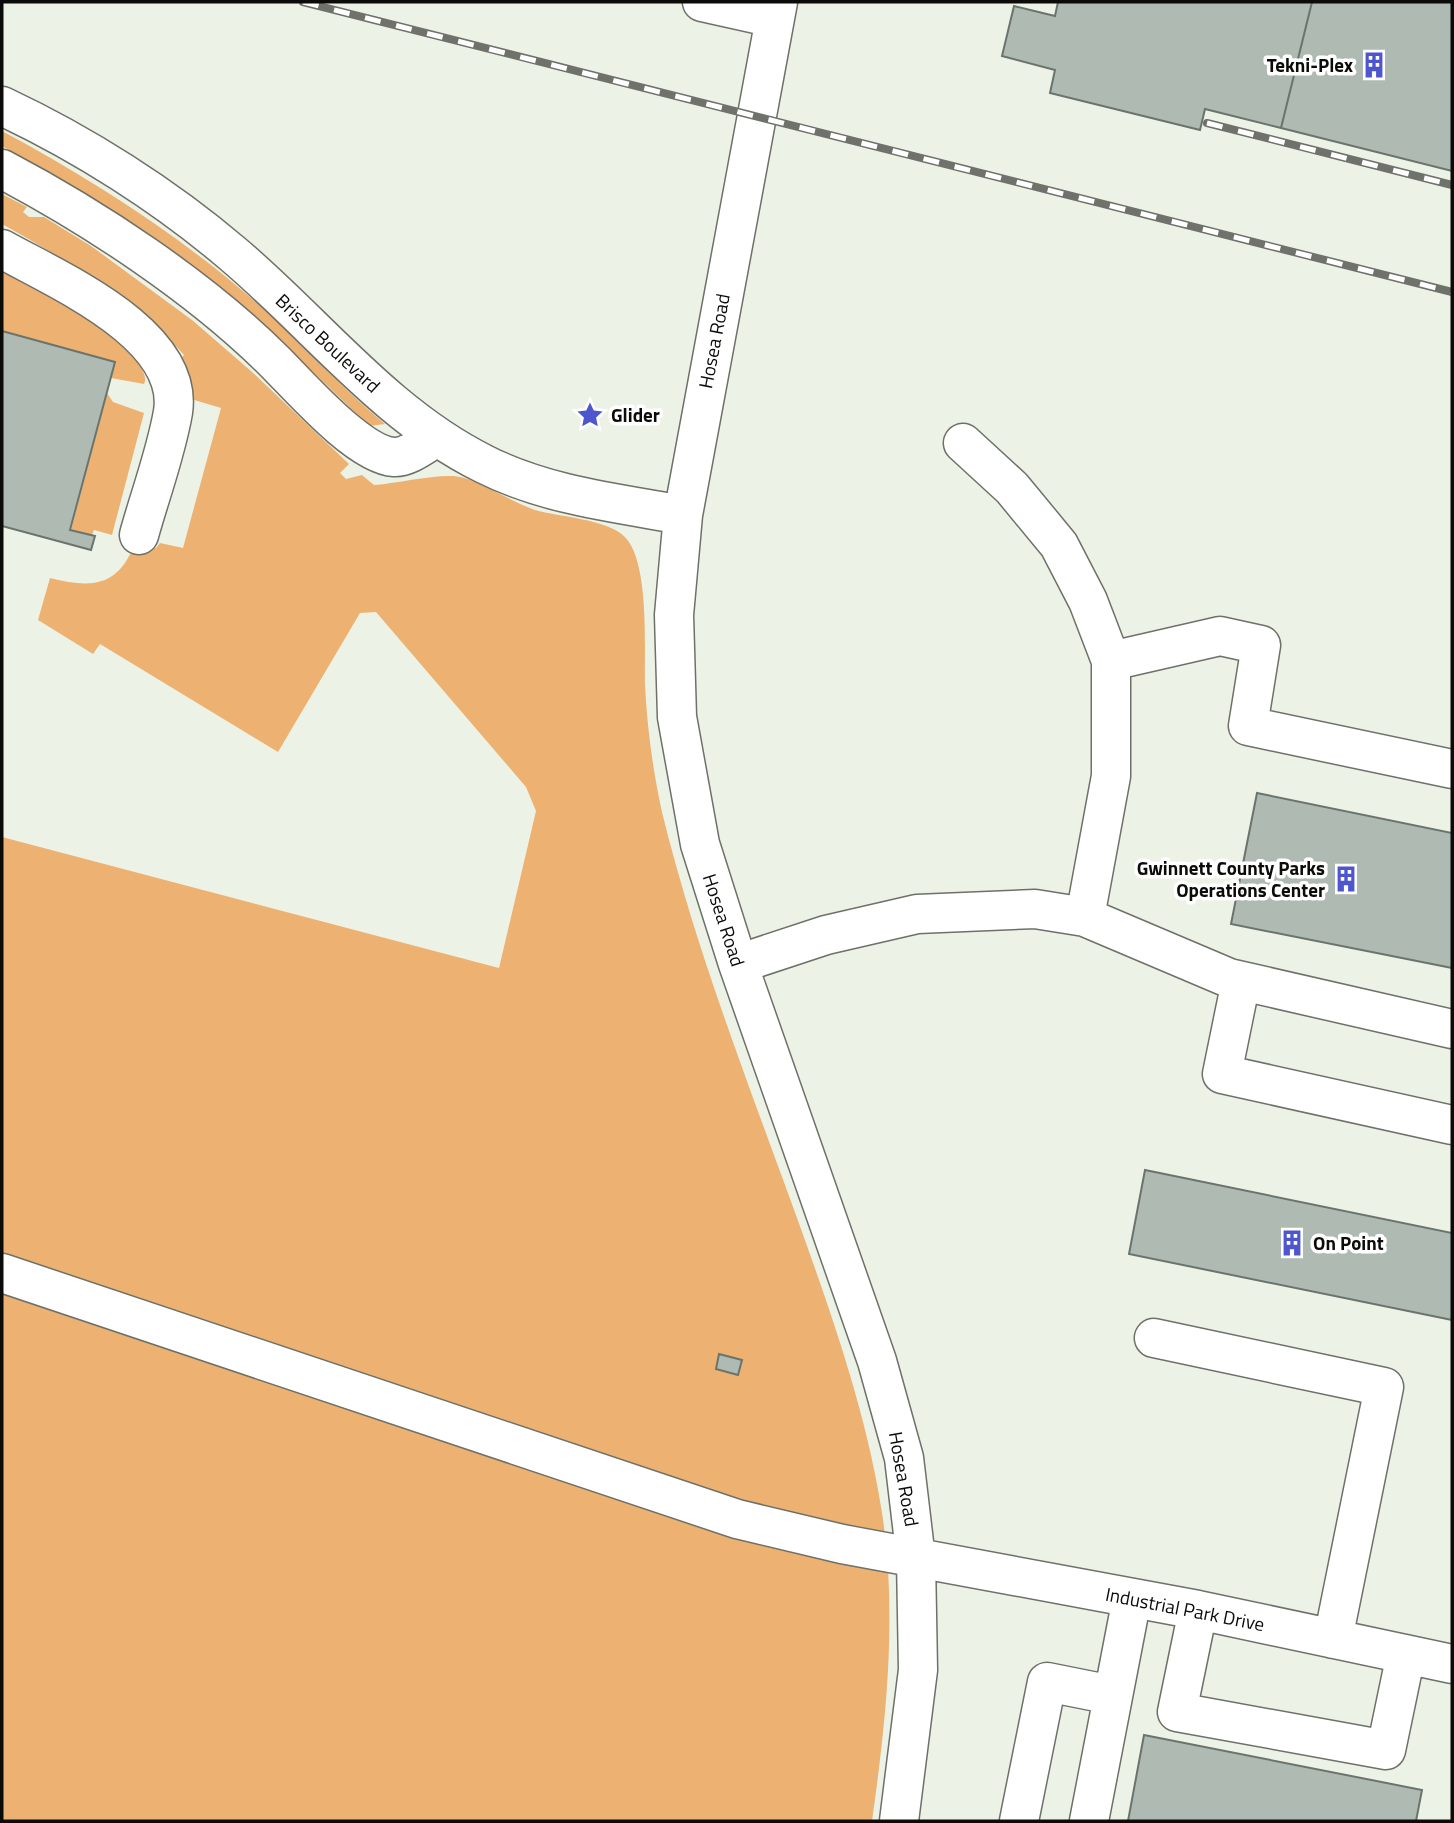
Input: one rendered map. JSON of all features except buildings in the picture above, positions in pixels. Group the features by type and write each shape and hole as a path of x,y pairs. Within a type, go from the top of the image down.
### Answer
{"street":[{"path":"702,2 776,10"},
{"name":"Hosea Road","path":"776,10 683,515 674,615 677,717 700,844 738,964 877,1361 904,1458 916,1559 918,1670 899,1821"},
{"name":"Brisco Boulevard","path":"2,106 156,195 233,253 376,388 437,437 516,478 575,495 683,515"},
{"path":"2,169 56,198 195,294 258,345 358,442 393,457 403,456 437,437"},
{"path":"2,249 118,317 149,344 164,363 172,382 173,410 139,535"},
{"path":"963,443 1012,488 1059,545 1088,601 1111,661 1111,776 1085,918"},
{"path":"1111,661 1220,636 1261,645 1248,726 1452,769"},
{"path":"738,964 826,935 917,914 1035,909 1085,918 1241,981 1452,1029"},
{"path":"1241,981 1222,1074 1452,1125"},
{"name":"Industrial Park Drive","path":"2,1273 737,1519 916,1559 1198,1609 1452,1664"},
{"path":"1154,1338 1384,1387 1333,1639"},
{"path":"1089,1821 1132,1598"},
{"path":"1198,1609 1177,1712 1386,1750 1406,1654"},
{"path":"1019,1821 1047,1682 1112,1695"}],"shaded area":[{"path":"2,131 102,189 197,254 257,303 385,424 369,426 277,337 228,295 43,170 2,146"},
{"path":"2,194 27,207 23,212 29,217 44,217 91,246 192,320 251,371 349,464 340,473 346,479 362,475 374,485 434,477 463,478 535,510 607,526 625,537 633,549 642,586 645,685 653,765 676,866 710,975 841,1345 870,1448 877,1484 887,1557 889,1632 882,1746 872,1821 2,1821 2,837 499,968 536,811 526,787 376,612 360,613 278,752 100,644 93,654 38,620 50,578 78,583 102,581 120,569 135,543 156,548 160,543 183,548 221,408 191,399 187,369 182,357 184,355 144,316 99,282 2,224"},
{"path":"2,266 88,319 112,338 132,355 143,371 144,384 111,378 115,362 2,331"},
{"path":"107,393 113,402 144,413 112,535 94,530 92,535 71,530"}],"railway":[{"path":"303,2 1452,292"},
{"path":"1207,123 1452,185"}],"place":[{"name":"Tekni-Plex","path":"1374,65"},
{"name":"Glider","path":"590,415"},
{"name":"Gwinnett County Parks Operations Center","path":"1346,879"},
{"name":"On Point","path":"1292,1243"}]}
